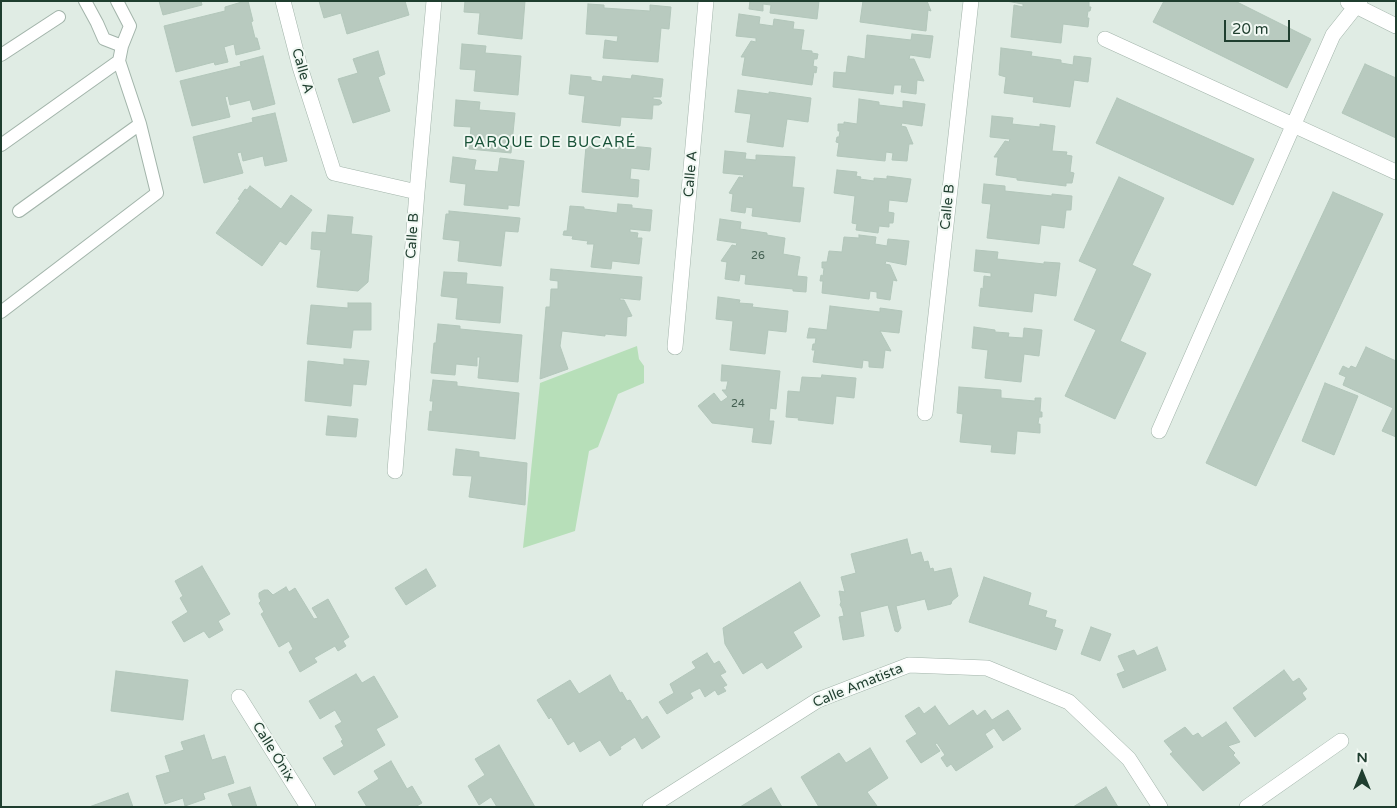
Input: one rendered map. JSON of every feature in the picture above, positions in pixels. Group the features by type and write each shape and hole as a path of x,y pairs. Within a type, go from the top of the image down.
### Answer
{"street":[{"name":"Calle A","path":"283,1 300,67 334,173 417,192"},
{"name":"Calle B","path":"395,471 434,1"},
{"name":"Calle A","path":"675,347 706,1"},
{"name":"Calle B","path":"925,413 971,1"},
{"path":"1159,431 1333,35 1354,3 1396,26"},
{"path":"1104,39 1396,172"},
{"name":"Calle Amatista","path":"650,807 818,700 909,665 987,668 1069,702 1129,759 1160,807"},
{"name":"Calle Ónix","path":"239,697 308,807"},
{"path":"1247,807 1341,741"}],"lane":[{"path":"84,1 104,39 122,46"},
{"path":"1,312 157,193 140,124 120,61 122,46 130,26 117,1"},
{"path":"1,55 59,17"},
{"path":"1,145 120,61"},
{"path":"18,211 140,124"}],"green space":[{"path":"637,346 639,359 644,366 644,383 618,394 598,447 589,451 575,531 523,548 540,383"}],"building":[{"path":"159,1 201,1 202,5 163,15"},
{"path":"248,1 255,38 257,38 260,49 236,55 234,44 224,47 228,62 215,65 214,62 176,72 164,26 225,11 225,7"},
{"path":"319,1 405,1 409,15 347,34 341,13 324,18"},
{"path":"465,1 525,1 522,39 478,34 480,13 464,12"},
{"path":"750,1 819,1 817,19 770,13 771,5 763,4 763,11 749,9"},
{"path":"863,1 927,1 931,11 928,10 926,31 860,22"},
{"path":"1006,1 1089,1 1089,7 1091,7 1090,11 1088,11 1088,27 1063,24 1061,43 1011,37 1014,5 1023,7 1023,4"},
{"path":"1164,1 1235,1 1311,39 1287,88 1153,22"},
{"path":"588,4 604,5 604,8 650,11 650,5 671,7 669,29 661,28 658,62 603,58 605,40 617,42 618,36 586,34"},
{"path":"739,14 760,17 759,24 773,26 774,19 794,22 793,29 804,30 801,50 812,51 812,53 818,54 817,59 814,59 813,66 817,67 816,73 814,72 812,85 742,75 745,57 741,57 751,41 756,42 756,38 736,36"},
{"path":"912,34 933,36 930,58 910,55 909,59 914,59 924,81 917,80 916,94 901,92 902,85 894,85 893,94 833,87 834,72 846,73 848,56 865,59 867,35 911,40"},
{"path":"462,44 486,46 485,53 521,56 518,95 474,91 476,70 460,69"},
{"path":"1001,48 1032,52 1031,56 1061,60 1061,63 1073,65 1074,56 1091,58 1088,82 1074,80 1070,107 1033,102 1034,97 1004,93 1006,77 999,75"},
{"path":"378,51 385,74 378,77 390,111 353,123 338,79 358,73 353,59"},
{"path":"263,56 275,104 253,110 250,100 230,105 228,96 225,97 230,117 192,126 180,81 241,66 240,62"},
{"path":"1365,64 1396,78 1396,138 1342,113"},
{"path":"571,75 591,77 591,80 602,82 603,76 631,79 632,75 663,79 661,97 653,97 653,99 660,100 662,103 653,105 652,119 621,117 620,126 582,122 585,96 569,94"},
{"path":"738,90 811,98 808,122 787,119 783,147 747,142 751,114 735,112"},
{"path":"1117,98 1254,159 1233,205 1096,143"},
{"path":"859,99 879,102 879,105 903,108 903,101 925,104 922,126 902,123 901,126 906,127 913,144 909,144 907,161 892,160 893,153 886,152 885,161 837,156 839,143 836,142 840,131 838,131 838,124 844,124 844,122 857,124"},
{"path":"456,100 480,102 479,110 515,113 511,153 469,149 471,127 454,126"},
{"path":"275,113 287,161 265,166 263,156 243,161 241,152 237,153 243,173 204,183 193,137 253,122 252,118"},
{"path":"992,116 1013,118 1012,124 1040,127 1040,124 1055,126 1052,151 1067,152 1066,155 1072,156 1070,172 1074,173 1072,183 1066,183 1066,186 1017,180 1017,178 996,175 998,157 994,157 1005,141 1009,142 1010,139 990,137"},
{"path":"586,146 614,149 615,146 651,148 649,170 631,168 630,179 639,180 638,197 582,192"},
{"path":"725,151 746,153 745,159 756,160 756,155 795,157 792,187 804,188 800,222 752,216 753,208 746,207 745,213 731,211 733,194 729,193 739,177 743,178 744,175 723,173"},
{"path":"453,157 476,160 474,170 498,172 500,158 524,161 519,206 508,205 508,209 464,205 466,184 450,182"},
{"path":"837,170 857,172 856,176 861,177 860,179 874,181 874,178 887,179 887,176 911,179 907,202 889,200 888,212 894,213 893,223 889,223 889,227 879,226 878,233 856,230 857,224 852,223 855,196 834,193"},
{"path":"1119,177 1164,198 1132,265 1151,274 1120,341 1146,353 1115,419 1065,396 1096,330 1074,320 1097,269 1079,261"},
{"path":"984,184 1005,186 1005,191 1072,196 1071,210 1066,210 1064,228 1041,225 1039,244 987,238 991,204 982,203"},
{"path":"250,186 281,209 291,195 312,210 286,245 280,241 262,266 216,233 240,200 238,199 245,189 247,190"},
{"path":"1333,192 1383,214 1256,486 1206,463"},
{"path":"618,204 632,205 632,208 652,210 650,231 630,229 630,232 638,233 637,238 642,238 639,264 612,261 611,269 591,267 594,244 587,244 588,241 572,239 573,236 563,235 564,231 567,231 570,206 617,213"},
{"path":"449,211 520,218 518,232 505,231 501,266 458,261 460,241 443,239 446,214 449,214"},
{"path":"328,215 353,217 351,234 372,236 368,282 358,291 317,287 321,250 311,249 312,232 326,233"},
{"path":"720,219 741,222 740,229 785,238 783,254 800,257 797,276 807,277 806,292 745,284 746,275 740,274 739,281 725,279 727,262 721,261 732,245 736,246 737,243 717,240"},
{"path":"859,235 876,237 875,244 887,246 888,239 909,241 906,265 886,261 885,264 890,265 897,281 893,280 890,300 877,298 877,292 870,291 869,299 822,293 823,281 820,281 824,268 822,268 822,262 827,262 829,251 842,252 844,237 859,238"},
{"path":"976,250 998,252 997,259 1044,264 1044,262 1060,263 1056,296 1034,293 1032,312 979,306 984,276 991,277 991,273 974,271"},
{"path":"551,269 642,277 640,300 620,298 620,300 624,300 632,316 627,317 626,336 605,334 605,336 562,331 560,346 568,369 540,379 546,307 550,307 551,289 558,289 558,281 550,280"},
{"path":"444,272 467,273 466,284 503,287 500,323 456,319 458,298 441,296"},
{"path":"718,297 740,300 739,303 753,304 752,307 788,311 786,332 768,330 765,354 730,350 733,321 716,319"},
{"path":"348,303 371,303 371,330 353,330 351,348 307,344 311,305 348,308"},
{"path":"830,306 880,312 880,308 902,311 899,333 880,331 891,351 885,350 883,368 869,367 869,361 863,360 862,368 813,362 815,350 812,350 816,338 807,338 809,328 827,330"},
{"path":"438,324 460,326 460,329 522,335 518,382 478,378 480,357 477,357 477,366 456,364 455,375 431,373"},
{"path":"974,327 1009,333 1008,337 1023,338 1024,328 1042,330 1039,356 1024,354 1021,382 985,378 988,350 972,348"},
{"path":"1366,347 1396,361 1396,437 1382,431 1393,408 1343,385 1346,377 1339,374 1343,366 1349,369 1351,366 1356,368"},
{"path":"344,359 369,361 366,385 353,384 351,406 305,401 308,361 344,365"},
{"path":"722,365 780,371 776,409 770,408 769,421 774,421 771,444 752,442 754,428 712,423 698,406 714,393 721,402 728,397 722,390 726,390 728,381 721,381"},
{"path":"822,375 856,378 854,398 836,396 833,424 786,417 788,391 800,392 802,377 821,378"},
{"path":"433,380 457,382 457,386 519,393 515,439 428,430 430,411 432,412 433,401 430,401"},
{"path":"1325,383 1358,396 1334,455 1302,441"},
{"path":"959,387 1001,390 1001,398 1035,401 1035,398 1041,398 1040,412 1042,412 1042,417 1039,417 1038,424 1040,424 1040,433 1017,431 1015,454 991,452 992,445 960,442 963,414 957,413"},
{"path":"328,416 358,419 356,437 326,435"},
{"path":"456,449 479,452 479,457 527,463 525,505 469,497 472,476 453,475"},
{"path":"907,539 911,555 921,552 924,562 928,561 930,569 933,568 934,572 951,568 958,596 951,604 928,610 925,599 896,606 901,628 898,632 895,631 888,605 860,612 864,636 843,640 839,617 844,616 840,605 839,591 845,592 841,577 856,573 851,554"},
{"path":"202,566 230,614 218,621 223,630 209,638 204,631 184,642 172,622 188,612 180,598 183,596 175,581"},
{"path":"426,569 436,586 406,605 395,588"},
{"path":"984,577 1031,593 1028,605 1047,611 1045,617 1056,620 1054,627 1063,630 1056,650 969,622"},
{"path":"800,582 820,616 793,632 802,647 767,669 762,662 743,674 725,644 723,628"},
{"path":"286,587 289,592 295,588 314,619 318,618 312,608 328,599 349,637 343,641 346,646 338,651 335,646 314,658 317,662 300,672 289,652 293,649 289,641 279,647 261,614 264,612 259,603 261,601 259,593 264,590 268,590 273,595"},
{"path":"1091,627 1111,634 1100,661 1081,654"},
{"path":"1157,647 1166,670 1123,688 1117,674 1125,671 1118,656 1134,650 1137,656"},
{"path":"707,653 714,664 719,661 726,672 720,675 727,685 723,687 726,691 718,695 715,690 705,697 700,688 690,693 693,698 667,714 659,702 674,693 670,684 696,668 692,662"},
{"path":"1284,670 1293,682 1299,678 1307,689 1302,693 1306,699 1255,737 1233,708"},
{"path":"116,671 188,680 183,720 111,711"},
{"path":"356,674 362,683 374,676 398,717 376,729 385,745 334,775 323,758 344,746 341,741 343,740 335,726 342,722 335,710 320,719 309,701"},
{"path":"610,675 620,693 622,692 627,701 630,700 642,720 647,716 660,737 642,749 635,737 610,756 600,740 580,752 574,741 568,745 551,717 549,719 537,700 570,680 579,694"},
{"path":"935,706 949,726 973,710 977,716 985,710 992,720 1008,710 1021,729 1003,741 994,728 985,734 993,747 956,771 951,764 947,767 941,758 945,755 937,743 935,744 940,751 921,763 906,741 917,734 905,716 919,707 924,714"},
{"path":"1226,722 1240,742 1228,746 1235,753 1233,755 1240,763 1203,791 1170,754 1173,752 1164,741 1185,727 1193,736 1198,733 1202,738"},
{"path":"204,735 212,760 225,756 234,783 203,793 205,799 185,806 183,798 165,804 156,776 170,772 165,756 184,750 181,742"},
{"path":"499,745 535,807 497,807 491,797 479,805 468,786 485,775 475,759"},
{"path":"870,748 888,778 867,792 877,806 819,807 801,777 839,753 846,763"},
{"path":"391,761 407,789 412,786 422,803 415,807 367,807 358,792 379,779 374,771"},
{"path":"250,787 257,807 233,807 228,794"},
{"path":"1106,787 1118,807 1073,807"},
{"path":"771,788 782,807 740,807"},
{"path":"128,793 133,807 89,807"}],"district":[{"name":"PARQUE DE BUCARÉ","path":"550,143"}]}
